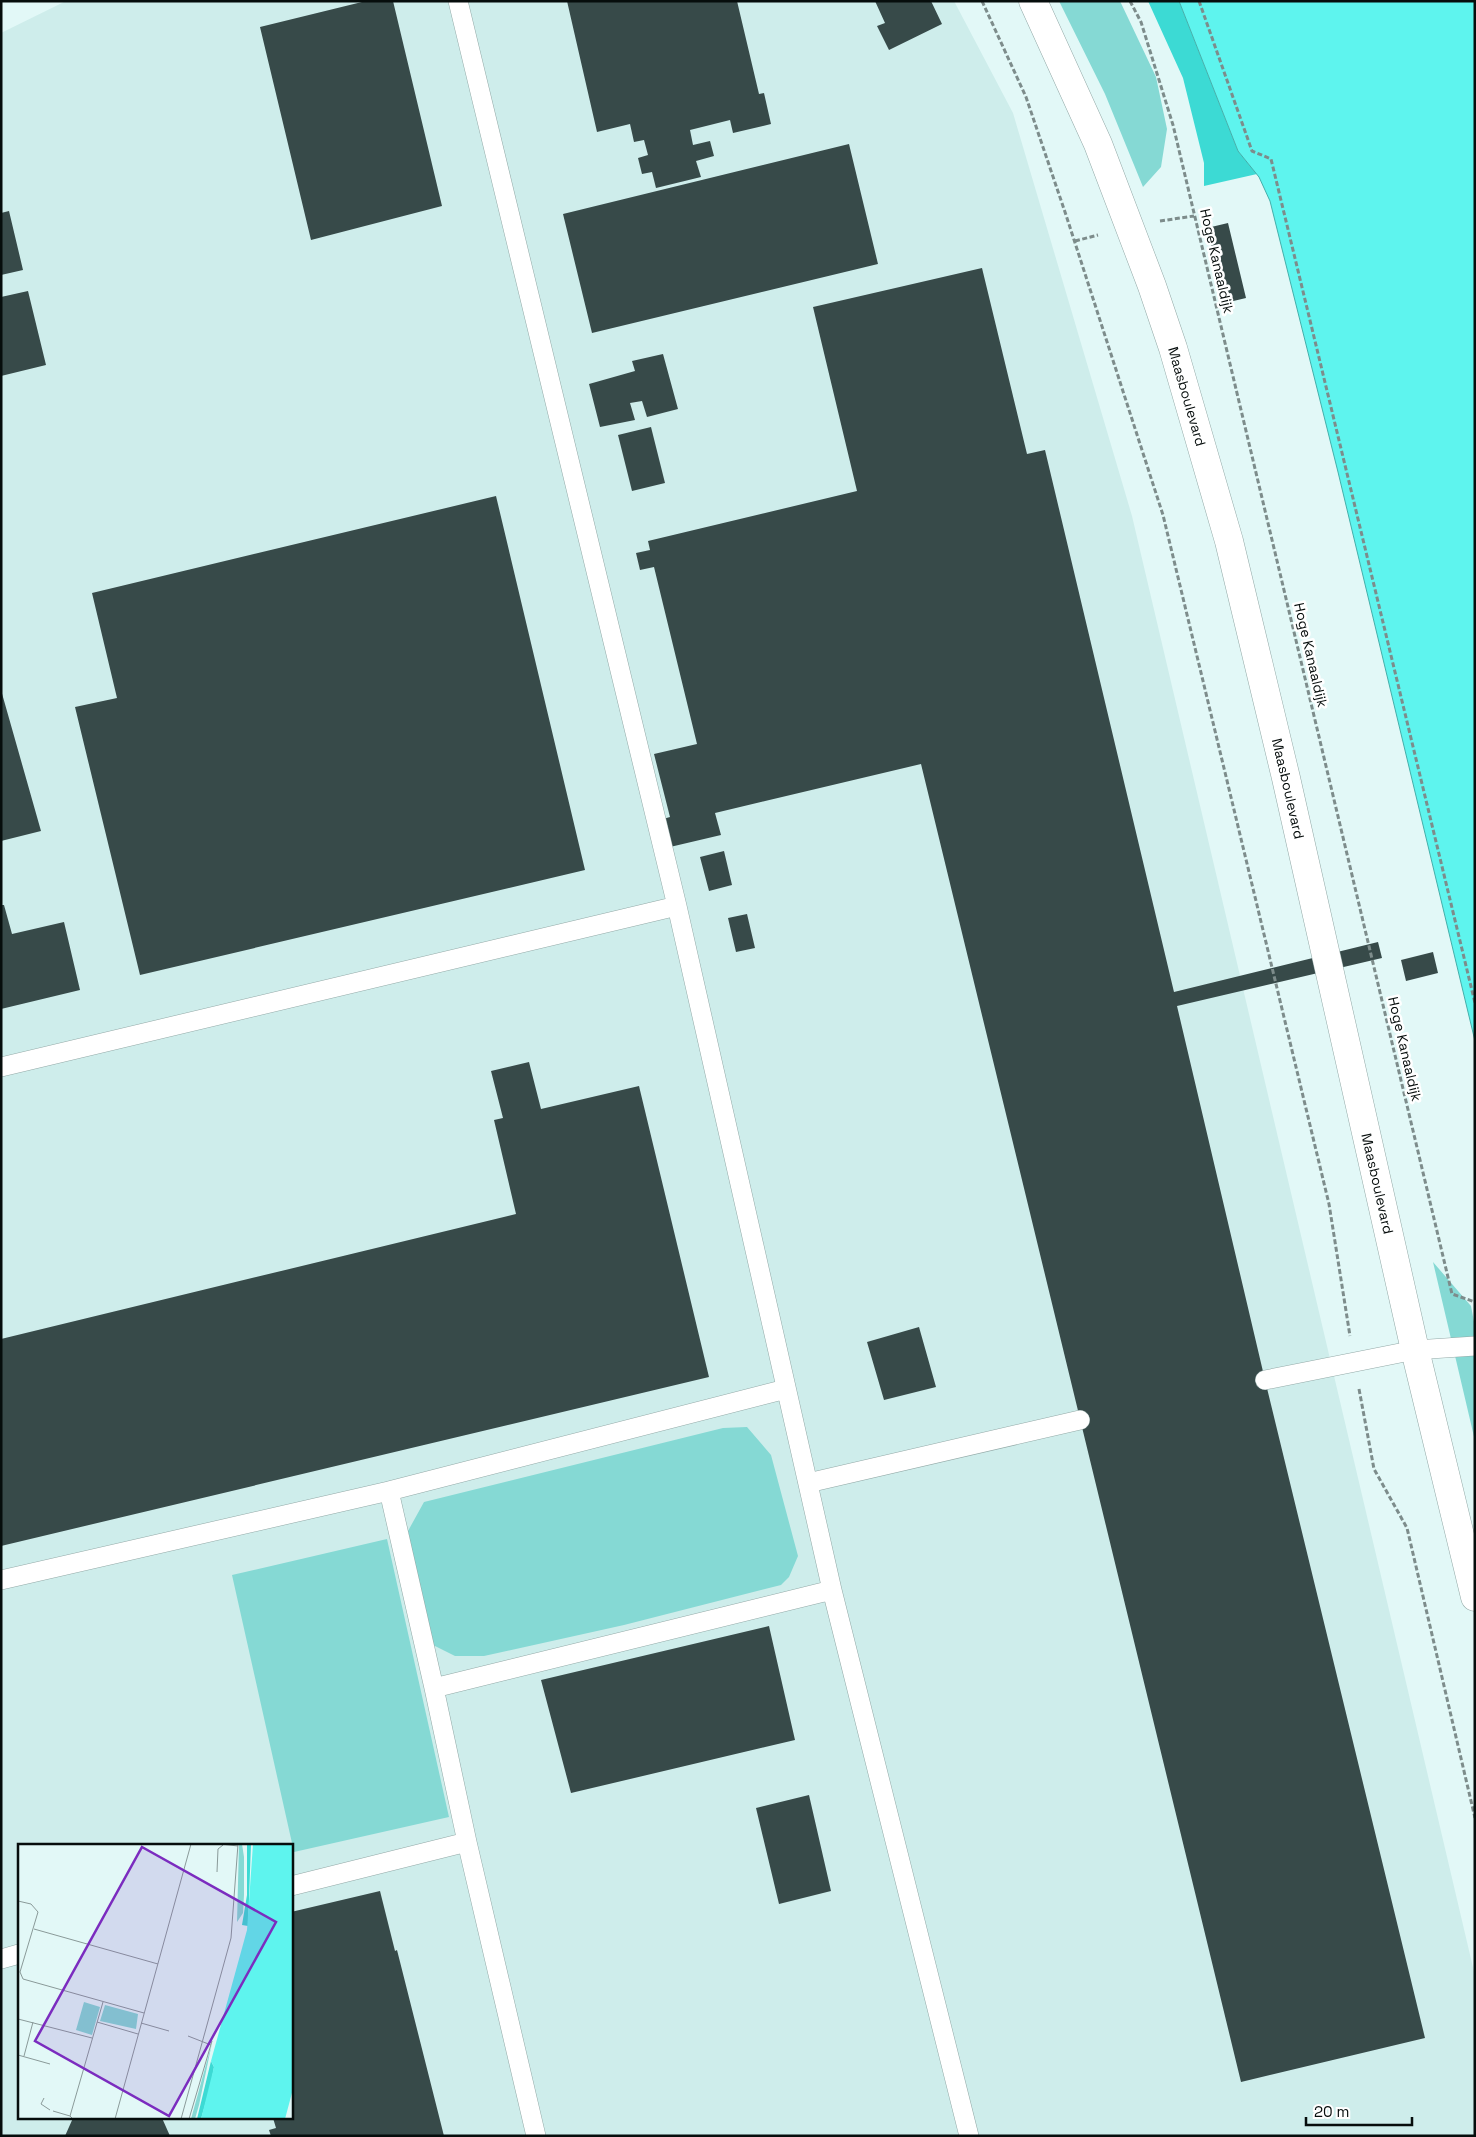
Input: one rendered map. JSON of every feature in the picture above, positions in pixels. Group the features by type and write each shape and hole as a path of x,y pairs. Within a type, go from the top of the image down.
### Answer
{"street":[{"name":"Maasboulevard","path":"1034,1 1098,144 1152,286 1173,348 1229,541 1288,788 1415,1350 1475,1598"}],"lane":[{"path":"458,1 677,906 832,1590 969,2136"},
{"path":"1,1067 677,906"},
{"path":"1265,1380 1415,1350 1475,1346"},
{"path":"1,1580 389,1491 786,1389"},
{"path":"808,1484 1080,1420"},
{"path":"389,1491 467,1842 536,2136"},
{"path":"434,1688 832,1590"},
{"path":"292,1886 467,1842"},
{"path":"1,1959 18,1954"}],"path":[{"path":"982,1 1026,97 1084,269 1163,515 1329,1204 1354,1361 1374,1469 1407,1528 1475,1818"},
{"name":"Hoge Kanaaldijk","path":"1130,1 1141,22 1173,126 1452,1294 1475,1302"},
{"path":"1200,1 1252,151 1271,159 1475,1003"}],"shaded area":[{"path":"66,1 954,1 1013,113 1132,516 1475,1976 1475,2136 1,2136 1,33"},
{"path":"1059,1 1120,1 1156,77 1167,129 1161,167 1143,187 1105,94"},
{"path":"1148,1 1179,1 1238,151 1257,174 1204,186 1204,163 1183,78"},
{"path":"1179,1 1475,1 1475,1041 1338,472 1270,201 1259,177 1238,151"},
{"path":"1433,1262 1471,1306 1475,1327 1475,1441"},
{"path":"747,1427 771,1455 798,1556 789,1577 781,1585 624,1625 484,1656 455,1656 431,1644 408,1531 424,1502 723,1428"},
{"path":"387,1539 449,1817 294,1852 232,1575"}],"building":[{"path":"366,1 393,1 442,206 311,240 260,27"},
{"path":"567,1 737,1 759,94 764,93 771,124 733,133 730,120 690,130 693,145 710,141 714,156 696,161 701,177 656,188 652,172 642,174 638,158 648,155 644,140 634,142 630,124 597,132"},
{"path":"875,1 931,1 942,24 889,50 877,26 885,23"},
{"path":"849,144 878,264 592,333 563,214"},
{"path":"9,211 23,270 1,275 1,213"},
{"path":"1228,223 1246,298 1225,303 1207,228"},
{"path":"982,268 1027,454 1045,450 1174,992 1378,942 1382,958 1177,1006 1265,1380 1425,2038 1241,2082 921,764 715,813 721,835 670,847 663,819 670,817 654,754 697,744 654,567 640,570 636,553 650,550 648,541 857,491 813,307"},
{"path":"28,291 46,365 1,376 1,297"},
{"path":"663,354 678,409 647,417 642,401 630,403 635,420 600,427 589,384 635,371 632,361"},
{"path":"651,427 665,483 632,491 618,435"},
{"path":"496,496 585,870 140,975 75,707 117,698 92,593"},
{"path":"1,690 41,831 1,841"},
{"path":"724,851 732,885 709,891 700,857"},
{"path":"1,905 4,905 12,934 64,922 80,990 1,1009"},
{"path":"747,914 755,948 736,952 728,918"},
{"path":"1433,952 1438,973 1406,981 1401,960"},
{"path":"529,1062 541,1109 639,1086 709,1377 1,1546 1,1339 516,1214 494,1120 503,1118 491,1071"},
{"path":"919,1327 936,1387 884,1400 867,1342"},
{"path":"769,1626 795,1740 571,1793 541,1680"},
{"path":"809,1795 831,1891 779,1904 756,1808"},
{"path":"380,1891 395,1951 397,1950 444,2136 271,2136 269,2130 276,2128 274,2120 292,2120 292,1912"},
{"path":"72,2120 163,2120 170,2136 65,2136"}]}
